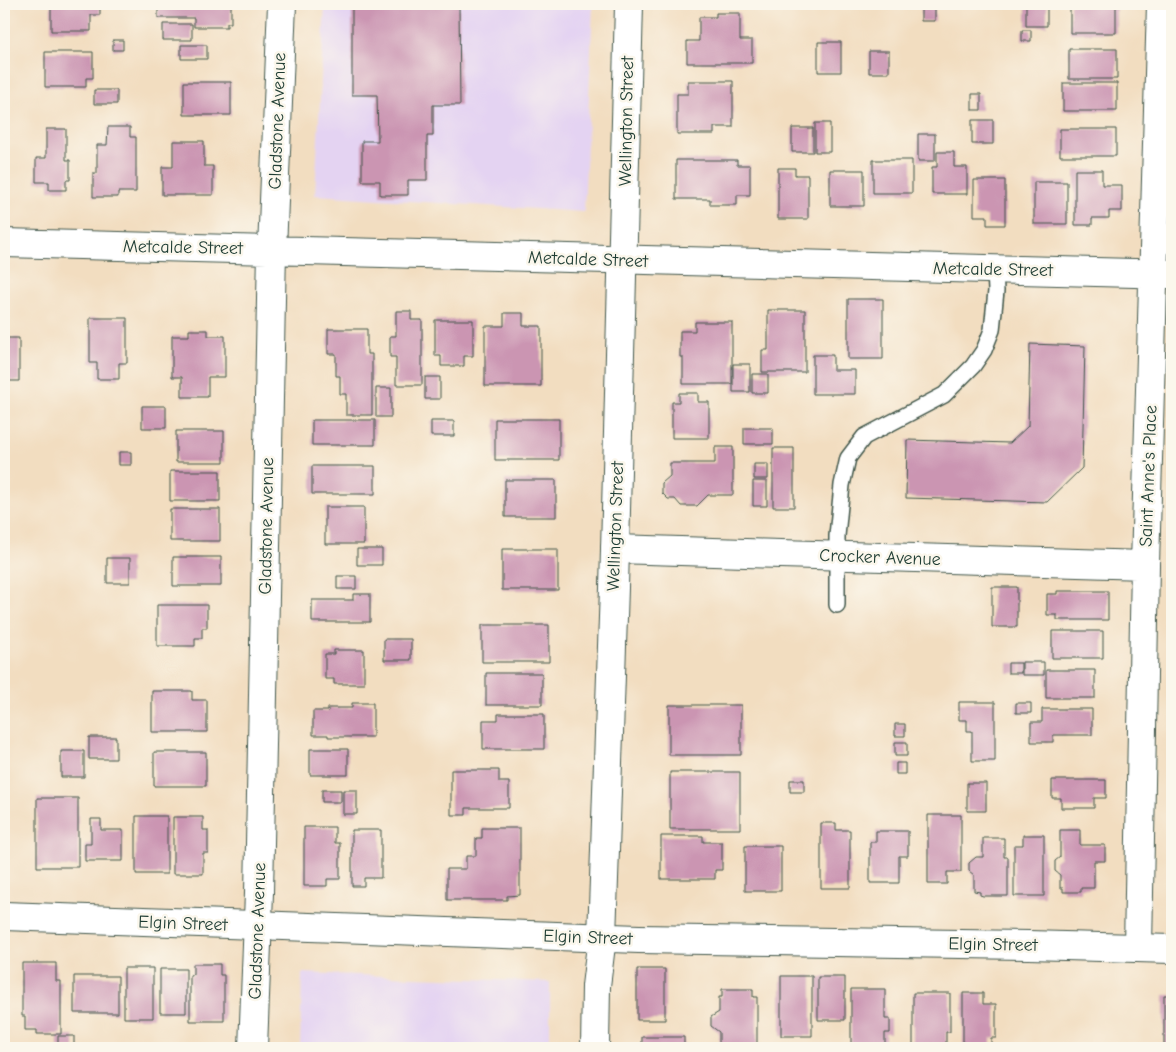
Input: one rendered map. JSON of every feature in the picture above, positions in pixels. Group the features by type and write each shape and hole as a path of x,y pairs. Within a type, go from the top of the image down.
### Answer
{"street":[{"name":"Gladstone Avenue","path":"254,1048 272,250 282,4"},
{"name":"Wellington Street","path":"595,1048 596,986 602,938 629,4"},
{"name":"Saint Anne's Place","path":"1138,948 1145,564 1163,274 1161,4"},
{"name":"Metcalde Street","path":"4,243 1163,274"},
{"name":"Crocker Avenue","path":"614,549 1145,564"},
{"name":"Elgin Street","path":"4,916 602,938 1172,949"}],"lane":[{"path":"837,604 837,556 842,485 848,458 864,437 944,395 973,366 984,350 992,330 996,291 995,269"}],"shaded area":[{"path":"325,4 593,4 584,212 315,195"},
{"path":"302,973 550,982 550,1048 300,1048"}],"building":[{"path":"51,4 100,4 100,15 91,15 91,31 51,31"},
{"path":"158,4 232,4 231,23 227,23 227,27 194,27 194,18 158,18"},
{"path":"352,4 459,4 460,105 433,105 433,136 427,136 427,180 408,180 408,195 380,195 380,181 362,181 362,141 378,141 377,95 352,95"},
{"path":"921,4 935,4 935,21 921,21"},
{"path":"1026,4 1047,4 1047,26 1026,26"},
{"path":"1070,4 1116,4 1116,33 1070,33"},
{"path":"716,13 740,13 740,40 752,40 752,63 687,63 687,41 699,41 699,17 716,17"},
{"path":"163,24 192,24 192,40 163,40"},
{"path":"1022,30 1031,30 1031,41 1022,41"},
{"path":"113,40 123,40 123,50 113,50"},
{"path":"818,42 841,42 841,72 818,72"},
{"path":"181,45 207,45 207,59 181,59"},
{"path":"1069,49 1117,49 1117,79 1069,79"},
{"path":"869,51 889,51 889,73 869,73"},
{"path":"45,52 93,52 93,78 86,78 86,87 45,87"},
{"path":"688,81 733,81 733,127 714,127 714,134 677,134 677,94 688,94"},
{"path":"184,82 231,82 231,115 184,115"},
{"path":"1063,83 1117,83 1117,111 1063,111"},
{"path":"94,90 117,90 117,104 94,104"},
{"path":"972,94 981,94 981,110 972,110"},
{"path":"972,120 993,120 993,144 972,144"},
{"path":"815,123 830,123 830,152 815,152"},
{"path":"108,127 130,127 130,137 136,137 136,192 118,192 118,197 93,197 93,173 97,173 97,145 107,145"},
{"path":"792,128 813,128 813,152 792,152"},
{"path":"46,129 66,129 66,160 70,160 70,180 66,180 66,190 49,190 49,182 36,182 36,158 46,158"},
{"path":"1060,129 1116,129 1116,156 1060,156"},
{"path":"918,134 935,134 935,161 918,161"},
{"path":"173,141 204,141 204,166 213,166 213,195 162,195 162,167 173,167"},
{"path":"937,152 954,152 954,167 967,167 967,194 932,194 932,167 937,167"},
{"path":"676,160 737,160 737,165 750,165 750,195 737,195 737,205 710,205 710,199 676,199"},
{"path":"873,160 912,160 912,193 873,193"},
{"path":"778,168 795,168 795,175 808,175 808,219 778,219"},
{"path":"830,170 864,170 864,206 830,206"},
{"path":"1075,170 1102,170 1102,185 1122,185 1122,211 1109,211 1109,218 1092,218 1092,225 1075,225"},
{"path":"974,180 1005,180 1005,225 987,225 987,216 974,216"},
{"path":"1034,182 1067,182 1067,224 1034,224"},
{"path":"848,299 883,299 883,359 848,359"},
{"path":"768,310 805,310 805,372 762,372 762,350 768,350"},
{"path":"396,311 411,311 411,320 422,320 422,385 396,385 396,357 390,357 390,336 396,336"},
{"path":"504,313 523,313 523,326 541,326 541,386 485,386 485,326 504,326"},
{"path":"90,318 127,318 127,363 119,363 119,379 97,379 97,363 90,363"},
{"path":"435,320 473,320 473,356 464,356 464,366 441,366 441,356 435,356"},
{"path":"695,322 732,322 732,384 683,384 683,357 680,357 680,331 695,331"},
{"path":"328,329 367,329 367,354 372,354 372,415 346,415 346,394 340,394 340,376 336,376 336,354 328,354"},
{"path":"189,330 208,330 208,336 225,336 225,377 208,377 208,397 182,397 182,377 172,377 172,336 189,336"},
{"path":"4,338 19,338 19,381 4,381"},
{"path":"1030,344 1085,346 1082,468 1047,502 906,498 907,440 1010,443 1028,426"},
{"path":"813,355 833,355 833,370 855,370 855,394 813,394"},
{"path":"733,364 750,364 750,392 733,392"},
{"path":"752,374 768,374 768,393 752,393"},
{"path":"425,377 440,377 440,399 425,399"},
{"path":"376,388 391,388 391,417 376,417"},
{"path":"679,393 698,393 698,402 709,402 709,438 672,438 672,402 679,402"},
{"path":"142,406 166,406 166,428 142,428"},
{"path":"495,419 559,419 559,460 495,460"},
{"path":"312,420 375,420 375,445 312,445"},
{"path":"431,421 454,421 454,436 431,436"},
{"path":"744,428 773,428 773,444 744,444"},
{"path":"176,431 224,431 224,462 176,462"},
{"path":"715,447 733,447 733,495 708,495 697,506 681,506 675,499 668,499 662,493 662,483 670,476 670,463 715,463"},
{"path":"773,448 794,448 794,507 773,507"},
{"path":"119,452 131,452 131,465 119,465"},
{"path":"754,464 768,464 768,479 754,479"},
{"path":"312,466 375,466 375,494 312,494"},
{"path":"170,471 220,471 220,501 170,501"},
{"path":"505,480 556,480 556,517 505,517"},
{"path":"753,481 767,481 767,506 753,506"},
{"path":"325,507 364,507 364,544 325,544"},
{"path":"170,509 220,509 220,541 170,541"},
{"path":"357,549 382,549 382,565 357,565"},
{"path":"502,549 558,549 558,590 502,590"},
{"path":"173,557 221,557 221,586 173,586"},
{"path":"107,558 130,558 130,583 107,583"},
{"path":"337,576 356,576 356,589 337,589"},
{"path":"992,587 1017,587 1017,627 992,627"},
{"path":"1057,591 1108,591 1108,620 1057,620 1057,615 1047,615 1047,594 1057,594"},
{"path":"353,594 370,594 370,622 312,622 312,600 353,600"},
{"path":"157,605 207,605 207,628 202,628 202,638 195,638 195,646 157,646"},
{"path":"482,625 549,625 549,662 482,662"},
{"path":"1052,631 1103,631 1103,658 1052,658"},
{"path":"384,639 411,639 411,660 384,660"},
{"path":"334,650 364,650 364,684 334,684 334,679 325,679 325,654 334,654"},
{"path":"1022,662 1044,662 1044,675 1022,675"},
{"path":"1008,663 1021,663 1021,673 1008,673"},
{"path":"1046,670 1095,670 1095,698 1046,698"},
{"path":"486,673 542,673 542,705 486,705"},
{"path":"152,691 192,691 192,700 207,700 207,732 152,732"},
{"path":"959,702 995,702 995,761 972,761 972,731 967,731 967,720 959,720"},
{"path":"352,703 373,703 373,737 313,735 313,711 328,711 328,708 352,708"},
{"path":"1016,703 1031,703 1031,713 1016,713"},
{"path":"669,705 741,705 741,755 669,755"},
{"path":"1042,709 1092,709 1092,735 1053,735 1053,742 1031,742 1031,722 1042,722"},
{"path":"498,714 544,714 544,749 483,749 483,720 498,720"},
{"path":"895,724 905,724 905,736 895,736"},
{"path":"89,737 116,737 116,759 89,759"},
{"path":"895,742 907,742 907,756 895,756"},
{"path":"310,749 348,749 348,775 310,775"},
{"path":"61,751 84,751 84,777 61,777"},
{"path":"154,752 206,752 206,786 154,786"},
{"path":"896,763 905,763 905,774 896,774"},
{"path":"451,770 499,770 499,782 509,782 509,808 466,808 466,815 451,815"},
{"path":"670,772 740,772 740,829 670,829"},
{"path":"790,780 804,780 804,792 790,792"},
{"path":"1052,780 1106,780 1106,798 1094,798 1094,808 1061,808 1061,798 1052,798"},
{"path":"967,783 986,783 986,811 967,811"},
{"path":"322,790 341,790 341,802 322,802"},
{"path":"343,790 357,790 357,814 343,814"},
{"path":"37,798 78,798 78,867 37,867"},
{"path":"928,815 961,815 961,872 947,872 947,884 928,884"},
{"path":"136,816 167,816 167,874 136,874"},
{"path":"173,817 203,817 203,830 208,830 208,853 203,853 203,874 173,874"},
{"path":"91,819 101,819 101,830 123,830 123,861 85,861 85,844 91,844"},
{"path":"821,823 836,823 836,830 850,830 850,888 821,888"},
{"path":"304,827 335,827 335,843 340,843 340,879 327,879 327,886 304,886"},
{"path":"482,828 520,828 520,895 507,896 507,900 447,900 447,869 466,869 466,856 476,856 476,838 482,838"},
{"path":"352,830 381,830 381,878 364,878 364,886 352,886"},
{"path":"1060,830 1080,830 1080,845 1105,845 1105,861 1094,861 1094,888 1081,888 1081,892 1063,892 1063,888 1060,888 1060,875 1055,871 1055,861 1060,857"},
{"path":"876,831 908,831 908,856 899,856 899,883 870,883 870,842 876,842"},
{"path":"1023,835 1044,835 1044,896 1014,896 1014,845 1023,845"},
{"path":"661,836 703,836 703,842 722,842 722,870 715,870 715,879 661,879"},
{"path":"983,838 1004,838 1004,857 1008,857 1008,896 983,896 980,895 980,892 974,891 974,875 969,871 969,863 976,857 983,857"},
{"path":"745,846 781,846 781,891 745,891"},
{"path":"22,963 56,963 56,981 61,981 61,1034 37,1034 37,1030 25,1030 25,1016 22,1016"},
{"path":"193,964 220,964 220,975 224,975 224,1021 190,1021 190,975 193,975"},
{"path":"124,968 153,968 153,1018 124,1018"},
{"path":"160,969 186,969 186,1013 160,1013"},
{"path":"637,969 665,969 665,1020 637,1020"},
{"path":"74,976 118,976 118,1013 74,1013"},
{"path":"781,976 812,976 812,1036 781,1036"},
{"path":"818,977 845,977 845,1020 818,1020"},
{"path":"722,989 753,989 753,997 757,997 757,1046 731,1048 731,1046 719,1046 719,1032 711,1026 711,1017 719,1012 719,997 722,997"},
{"path":"851,989 885,989 885,1019 890,1019 890,1033 885,1033 885,1048 860,1048 860,1045 851,1045"},
{"path":"913,993 950,993 950,1032 946,1032 946,1048 913,1048"},
{"path":"963,993 983,993 983,1004 996,1004 996,1038 991,1038 991,1048 963,1048"},
{"path":"1164,995 1172,995 1172,1046 1164,1046"},
{"path":"58,1036 74,1036 74,1048 58,1048"},
{"path":"642,1037 684,1037 684,1048 642,1048"}]}
